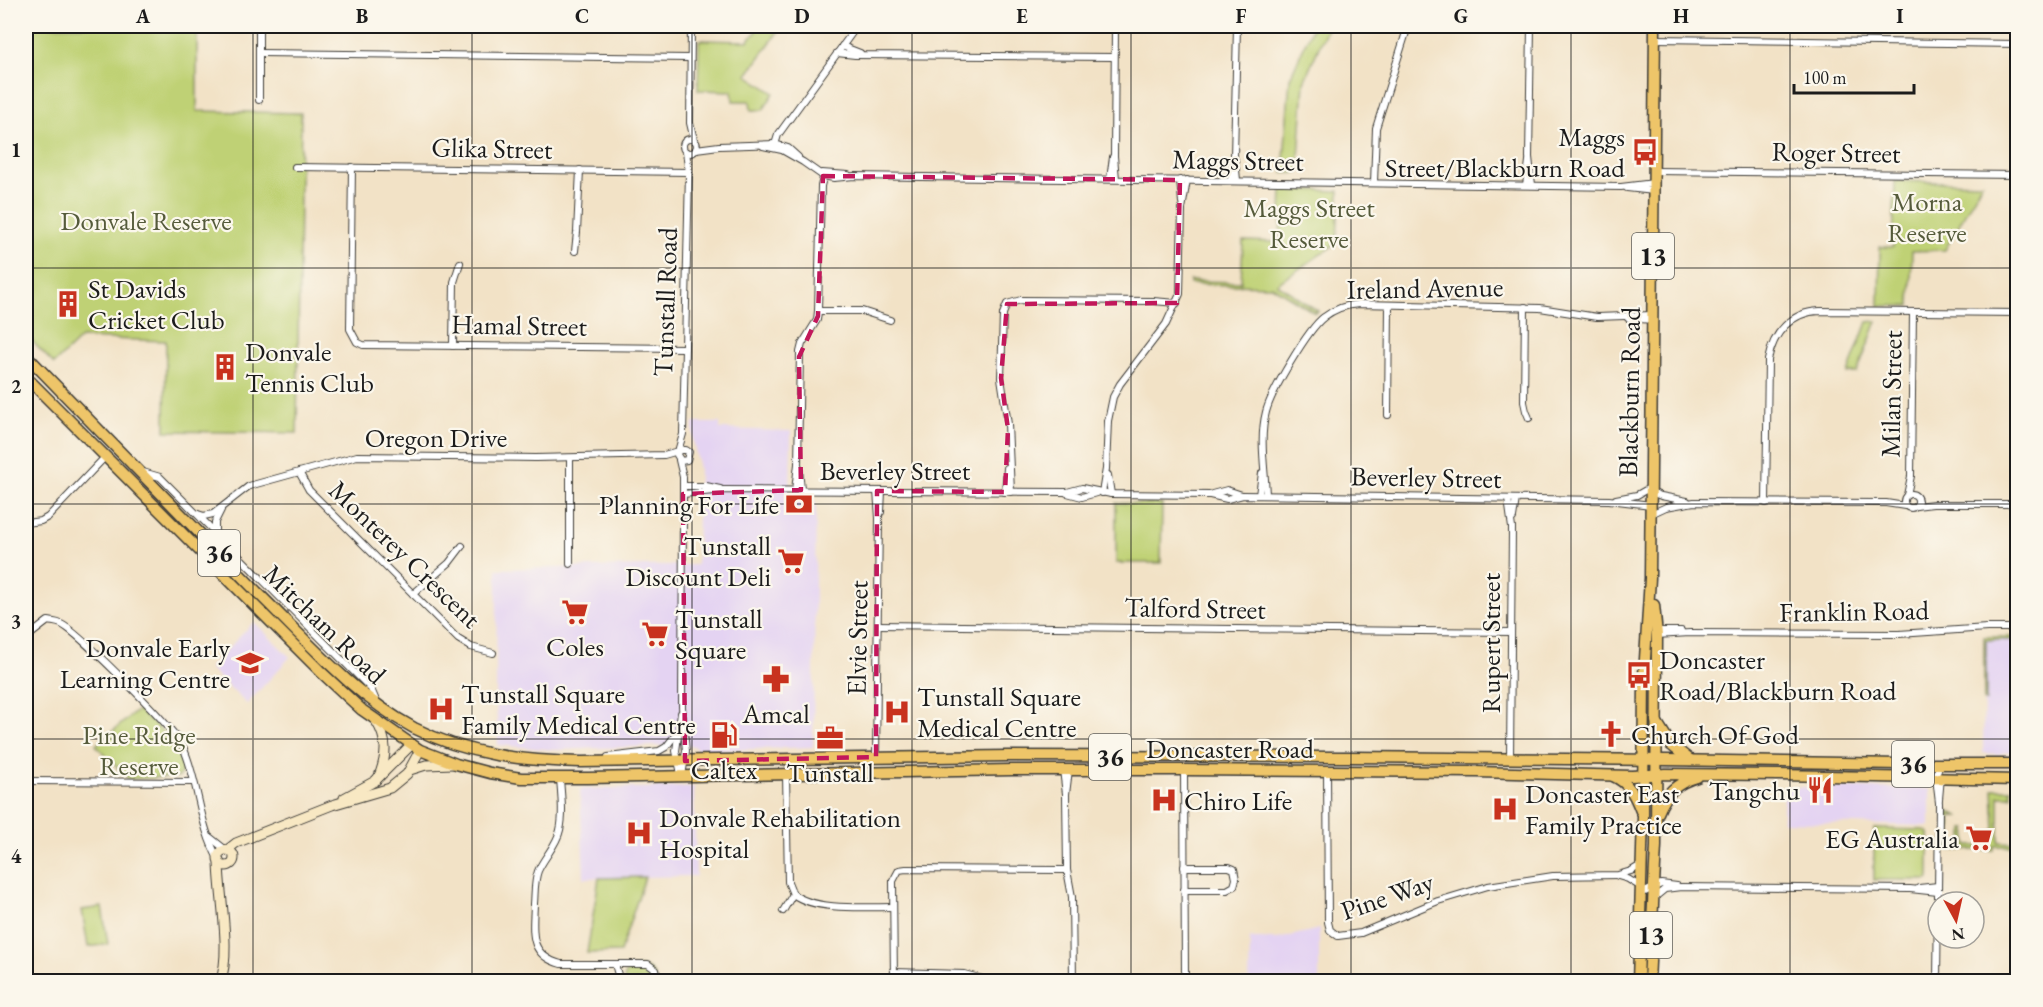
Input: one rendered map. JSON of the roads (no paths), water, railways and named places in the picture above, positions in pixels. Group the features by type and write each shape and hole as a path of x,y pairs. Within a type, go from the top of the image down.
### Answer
{"main road":[{"name":"Blackburn Road","path":"1649,981 1656,818 1656,721 1650,578 1655,26"},
{"name":"Mitcham Road","path":"26,355 331,665 378,705 426,733"},
{"name":"Mitcham Road","path":"26,377 321,672 375,720 416,747"},
{"name":"Blackburn Road","path":"1638,981 1644,775 1644,675 1653,633"},
{"path":"375,720 383,733 386,745 385,757 378,778"},
{"path":"1656,721 1671,745 1690,760"},
{"path":"332,805 378,778 416,747 426,733"},
{"name":"Doncaster Road","path":"426,733 475,752 523,760 581,762 1066,756 1643,759 1939,765 2018,764"},
{"path":"220,981 226,952 220,897 220,854 236,843 332,805 385,791 402,780 410,770 416,747"},
{"name":"Doncaster Road","path":"416,747 482,772 521,778 1066,770 1327,770 1612,776 1706,774 2018,780"},
{"path":"475,752 471,761 482,772"},
{"path":"1066,756 1066,770"},
{"path":"393,764 396,777 402,780"},
{"path":"410,770 426,765 456,764"},
{"path":"1656,818 1667,795 1675,787 1706,774"},
{"path":"1612,776 1620,779 1630,789 1643,817"},
{"path":"220,897 226,874 240,848 261,833"},
{"path":"226,850 233,854 233,861"},
{"path":"219,860 225,866 233,861"}],"street":[{"path":"259,26 259,100"},
{"name":"Tunstall Road","path":"679,451 683,434 689,172 693,147 690,123 691,26"},
{"path":"775,146 778,135 857,26"},
{"path":"1113,179 1115,26"},
{"path":"1234,180 1237,26"},
{"path":"1374,183 1377,124 1408,26"},
{"path":"1529,185 1531,26"},
{"path":"1655,39 2018,44"},
{"path":"842,46 864,54"},
{"path":"259,53 690,58"},
{"path":"837,53 849,55 1114,57"},
{"name":"Tunstall Road","path":"690,123 683,146 693,147"},
{"path":"686,140 693,147 775,146 789,148 803,162 821,174 817,321 802,344 800,352 798,490"},
{"name":"Glika Street","path":"295,167 689,172"},
{"name":"Hamal Street","path":"352,167 350,329 354,339 363,345 685,348"},
{"path":"575,251 578,232 580,170"},
{"name":"Roger Street","path":"1654,171 2018,175"},
{"name":"Maggs Street","path":"821,174 834,178 854,176 1234,180 1654,187"},
{"path":"1110,494 1106,469 1108,421 1116,390 1166,324 1177,303 1180,287 1183,180"},
{"path":"453,346 454,282 460,263"},
{"path":"1008,492 1008,424 1001,378 1003,315 1007,304 1021,300 1177,303"},
{"name":"Ireland Avenue","path":"1263,495 1264,426 1269,401 1276,386 1314,327 1324,317 1340,308 1359,304 1525,307 1546,308 1591,316 1652,317"},
{"path":"1388,415 1389,305"},
{"path":"1525,307 1524,402 1529,418"},
{"path":"818,311 862,311 890,320"},
{"path":"1766,503 1768,360 1774,339 1782,328 1795,318 1815,311 2018,312"},
{"name":"Milan Street","path":"1906,496 1911,476 1913,312"},
{"name":"Tunstall Road","path":"683,434 688,451"},
{"path":"682,776 686,735 682,707 683,477 679,451 684,449 690,456 683,477"},
{"name":"Oregon Drive","path":"198,514 208,516 221,509 245,488 361,456 570,458 664,455 679,451"},
{"name":"Oregon Drive","path":"664,455 679,460"},
{"path":"26,524 48,517 106,456"},
{"path":"570,458 570,564"},
{"path":"679,460 687,460"},
{"path":"1099,493 1106,469"},
{"path":"140,471 159,477 198,514 371,689 378,705"},
{"name":"Monterey Crescent","path":"299,472 309,490 462,643 493,653"},
{"name":"Milan Street","path":"1911,476 1916,496"},
{"name":"Beverley Street","path":"683,490 1067,492 1082,488 1110,494 1210,495 1227,490 1243,495 1609,501 1633,497 1651,489 1661,496 1694,502 1886,503 1905,506"},
{"name":"Elvie Street","path":"876,757 879,491"},
{"path":"1933,504 1916,496 1906,496 1903,502 1910,508 1933,504 2018,504"},
{"name":"Beverley Street","path":"1886,503 1906,496"},
{"path":"1916,496 1918,502 1916,506"},
{"name":"Rupert Street","path":"1510,759 1512,499"},
{"name":"Beverley Street","path":"1609,501 1651,510 1694,502"},
{"path":"215,531 215,522 221,509"},
{"path":"412,594 449,563 462,546"},
{"path":"26,638 48,621 60,623 73,633 178,738 186,755 212,846 219,860"},
{"name":"Talford Street","path":"878,625 1511,632"},
{"name":"Franklin Road","path":"1653,633 1899,634 1987,627 2018,628"},
{"path":"682,707 677,733 682,761"},
{"path":"581,762 631,753 657,752 666,747 677,733"},
{"path":"1937,981 1939,765"},
{"path":"1066,770 1067,870 1072,897 1073,981"},
{"path":"1184,770 1185,981"},
{"name":"Pine Way","path":"1327,770 1328,925 1338,936 1361,933 1438,901 1488,886 1552,876 1618,875 1631,872 1642,865"},
{"path":"786,773 788,882 793,894 799,898 839,907 893,907"},
{"path":"560,778 561,829 536,880 534,940 543,956 561,964 648,964 656,970 659,981"},
{"path":"26,781 194,782"},
{"path":"209,834 214,842 226,850"},
{"path":"1184,867 1229,867 1234,869 1236,879 1234,886 1227,890 1184,890"},
{"path":"894,981 894,879 896,873 902,869 1067,870"},
{"path":"1618,875 1628,879 1641,891 1654,893 1661,884 1681,887 1938,889"},
{"path":"783,911 793,894"},
{"path":"615,964 620,981"},
{"path":"894,972 964,974 983,979"}],"place":[{"name":"Maggs Street/Blackburn Road","path":"1645,152"},
{"name":"St Davids Cricket Club","path":"68,304"},
{"name":"Donvale Tennis Club","path":"225,367"},
{"name":"Planning For Life","path":"799,504"},
{"name":"Tunstall Discount Deli","path":"791,561"},
{"name":"Coles","path":"575,612"},
{"name":"Tunstall Square","path":"655,634"},
{"name":"Donvale Early Learning Centre","path":"250,663"},
{"name":"Doncaster Road/Blackburn Road","path":"1639,675"},
{"name":"Amcal","path":"776,679"},
{"name":"Tunstall Square Family Medical Centre","path":"441,709"},
{"name":"Tunstall Square Medical Centre","path":"897,712"},
{"name":"Church Of God","path":"1611,734"},
{"name":"Caltex","path":"724,735"},
{"name":"Tunstall","path":"830,738"},
{"name":"Tangchu","path":"1820,790"},
{"name":"Chiro Life","path":"1164,800"},
{"name":"Doncaster East Family Practice","path":"1505,809"},
{"name":"Donvale Rehabilitation Hospital","path":"639,833"},
{"name":"EG Australia","path":"1979,838"}],"park label":[{"name":"Morna Reserve","path":"1927,216"},
{"name":"Donvale Reserve","path":"146,220"},
{"name":"Maggs Street Reserve","path":"1309,222"},
{"name":"Pine Ridge Reserve","path":"139,750"}]}
